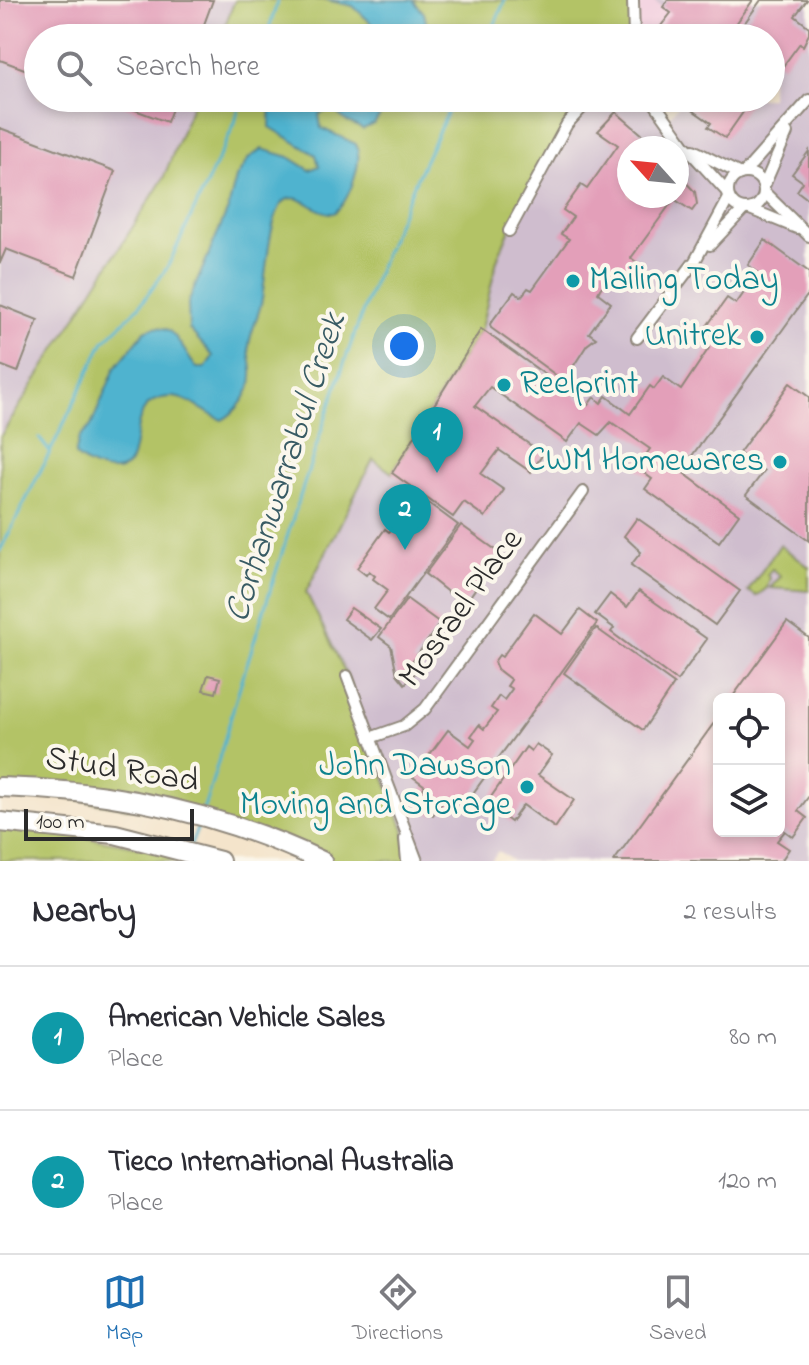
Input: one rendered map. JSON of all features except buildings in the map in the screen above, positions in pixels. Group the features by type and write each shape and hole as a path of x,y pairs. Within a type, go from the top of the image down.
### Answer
{"highway":[{"name":"Stud Road","path":"0,787 95,794 193,813 238,826 322,861"},
{"name":"Stud Road","path":"0,822 115,834 220,861"}],"street":[{"path":"633,0 634,24"},
{"path":"695,261 733,179 742,174 793,121 809,100"},
{"path":"509,231 567,124 578,112"},
{"path":"661,112 678,136"},
{"path":"637,338 695,261 747,209 760,202 793,121"},
{"path":"689,148 742,174 757,177 764,189 806,233"},
{"path":"689,151 728,195 747,209 806,233"},
{"name":"Mosrael Place","path":"370,738 404,726 425,709 583,492"},
{"path":"347,676 417,861"},
{"path":"404,829 407,861"}],"shaded area":[{"path":"0,0 235,0 226,24 24,24 24,112 189,112 163,179 0,437"},
{"path":"633,0 652,0 685,24 634,24"},
{"path":"652,0 809,0 809,861 513,861 498,851 491,861 416,861 306,592 374,459 393,472 481,329 497,260 509,231 567,124 578,112 660,112 666,121 673,112 785,112 785,24 685,24"}],"green space":[{"path":"235,0 633,0 634,24 226,24"},
{"path":"189,112 576,112 509,231 497,260 481,329 392,473 373,459 306,592 347,676 404,829 407,861 322,861 238,826 0,787 0,437 163,179"},
{"path":"780,545 809,567 809,591 770,588 781,576 772,569 767,575 770,578 767,588 757,596 748,591"},
{"path":"0,822 219,861 0,861"}],"water":[{"path":"327,0 413,0 424,13 427,24 372,24 353,6"},
{"path":"271,112 324,112 319,114 321,128 356,144 358,160 354,181 340,208 334,213 294,198 281,205 272,230 261,304 250,341 252,372 246,395 238,407 222,420 183,399 157,399 143,411 131,460 126,467 112,471 87,464 75,455 79,438 91,426 115,368 145,331 164,328 171,332 197,368 205,368 213,356 189,329 188,303 228,209 236,178 249,158 262,149 289,157 310,170 319,166 316,155 270,127"},
{"path":"336,112 382,112 374,124 363,129"}],"waterway":[{"path":"270,24 278,0"},
{"name":"Corhanwarrabul Creek","path":"495,24 505,0"},
{"path":"50,452 104,341 138,308 167,268 238,112"},
{"name":"Corhanwarrabul Creek","path":"203,810 338,380 392,237 448,112"},
{"path":"0,551 50,452 39,438"},
{"name":"Corhanwarrabul Creek","path":"190,847 200,821"}],"place":[{"name":"Mailing Today","path":"573,281"},
{"name":"Unitrek","path":"757,337"},
{"name":"Reelprint","path":"504,385"},
{"name":"CWM Homewares","path":"780,462"},
{"name":"American Vehicle Sales","path":"437,473"},
{"name":"Tieco International Australia","path":"405,550"},
{"name":"John Dawson Moving and Storage","path":"527,787"}]}
